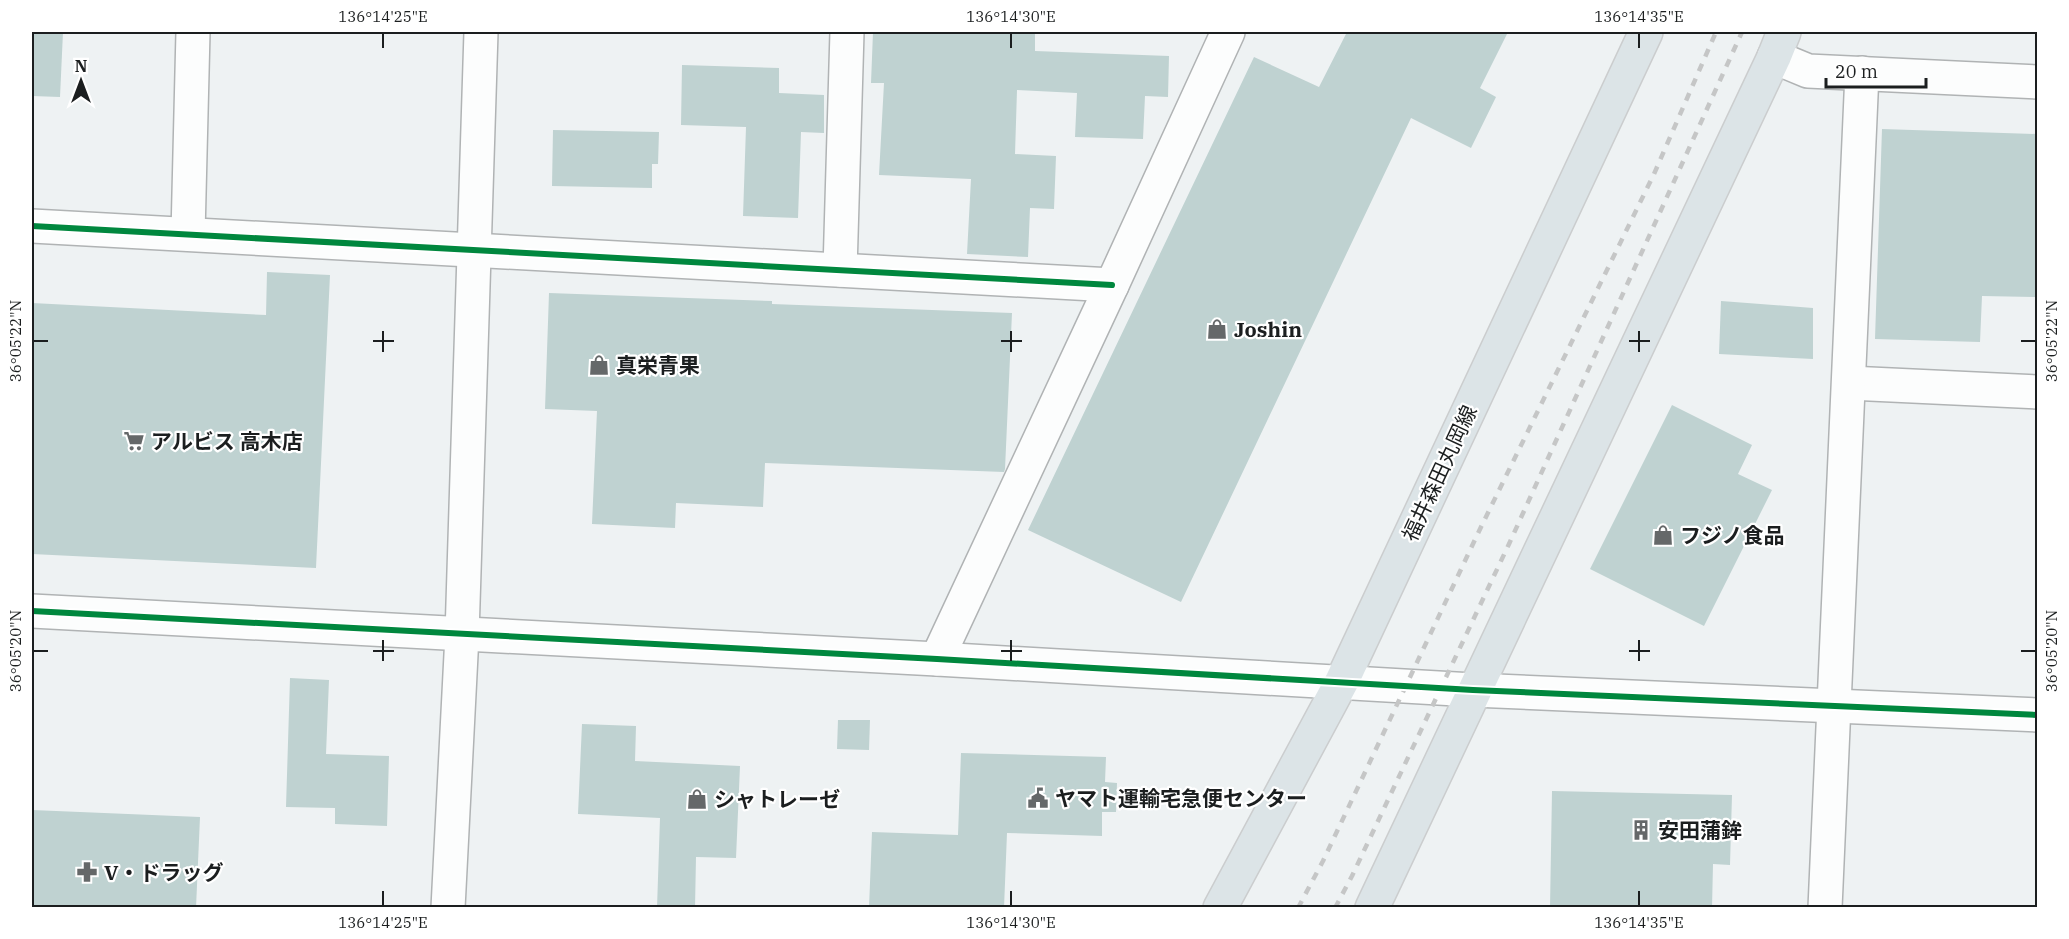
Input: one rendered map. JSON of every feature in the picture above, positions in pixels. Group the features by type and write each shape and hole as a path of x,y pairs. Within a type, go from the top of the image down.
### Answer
{"main road":[{"name":"福井森田丸岡線","path":"1220,908 1342,681 1646,32"},
{"path":"1372,908 1779,44"}],"street":[{"path":"188,234 193,32"},
{"path":"448,908 462,635 481,32"},
{"path":"840,270 847,32"},
{"path":"938,659 1228,32"},
{"path":"1779,44 1808,71 2037,82"},
{"path":"1825,908 1862,74"},
{"path":"32,226 1112,285"},
{"path":"1850,383 2037,392"},
{"path":"32,612 938,659 1473,690 2037,715"}],"building":[{"path":"32,32 63,32 60,97 32,96"},
{"path":"873,32 995,34 995,32 1035,32 1035,51 1169,56 1168,97 1145,96 1143,139 1075,137 1077,93 1017,90 1015,154 1056,156 1054,209 1030,208 1028,257 967,254 971,179 879,175 884,83 871,83"},
{"name":"Joshin","path":"1347,32 1508,32 1480,88 1496,97 1471,148 1411,118 1181,602 1028,530 1254,57 1319,87"},
{"path":"682,65 779,68 779,93 824,95 824,133 801,132 798,218 743,216 746,127 681,125"},
{"path":"1882,129 2037,134 2037,297 1982,296 1980,342 1875,339"},
{"path":"553,130 659,132 658,164 652,164 652,188 552,186"},
{"path":"267,272 330,275 316,568 32,554 32,303 266,315"},
{"path":"549,293 1012,313 1004,472 765,463 763,507 676,503 675,528 592,524 597,411 545,409"},
{"path":"1721,301 1813,308 1813,359 1719,354"},
{"path":"1672,405 1752,445 1738,474 1772,490 1704,626 1590,569"},
{"path":"290,678 329,680 326,754 389,756 387,826 335,824 335,808 286,807"},
{"path":"838,720 870,720 869,750 837,749"},
{"path":"582,724 636,726 635,761 740,766 736,858 696,857 695,908 657,908 660,818 578,814"},
{"path":"961,753 1106,757 1105,782 1117,783 1116,812 1102,812 1102,836 1007,833 1004,908 869,908 872,832 958,835"},
{"name":"安田蒲鉾","path":"1552,791 1732,795 1730,865 1713,864 1712,908 1550,908"},
{"path":"32,810 200,817 196,908 32,908"}],"railway":[{"path":"1298,908 1323,861 1481,527 1654,174 1716,32"},
{"path":"1335,908 1509,544 1742,32"}],"cycle path":[{"path":"32,226 1112,285"},
{"path":"32,611 1473,690 2038,715"}],"place":[{"name":"Joshin","path":"1217,329"},
{"name":"真栄青果","path":"599,365"},
{"name":"アルビス 高木店","path":"134,441"},
{"name":"フジノ食品","path":"1663,535"},
{"name":"ヤマト運輸宅急便センター","path":"1038,798"},
{"name":"シャトレーゼ","path":"697,799"},
{"name":"安田蒲鉾","path":"1641,830"},
{"name":"V・ドラッグ","path":"87,872"}]}
